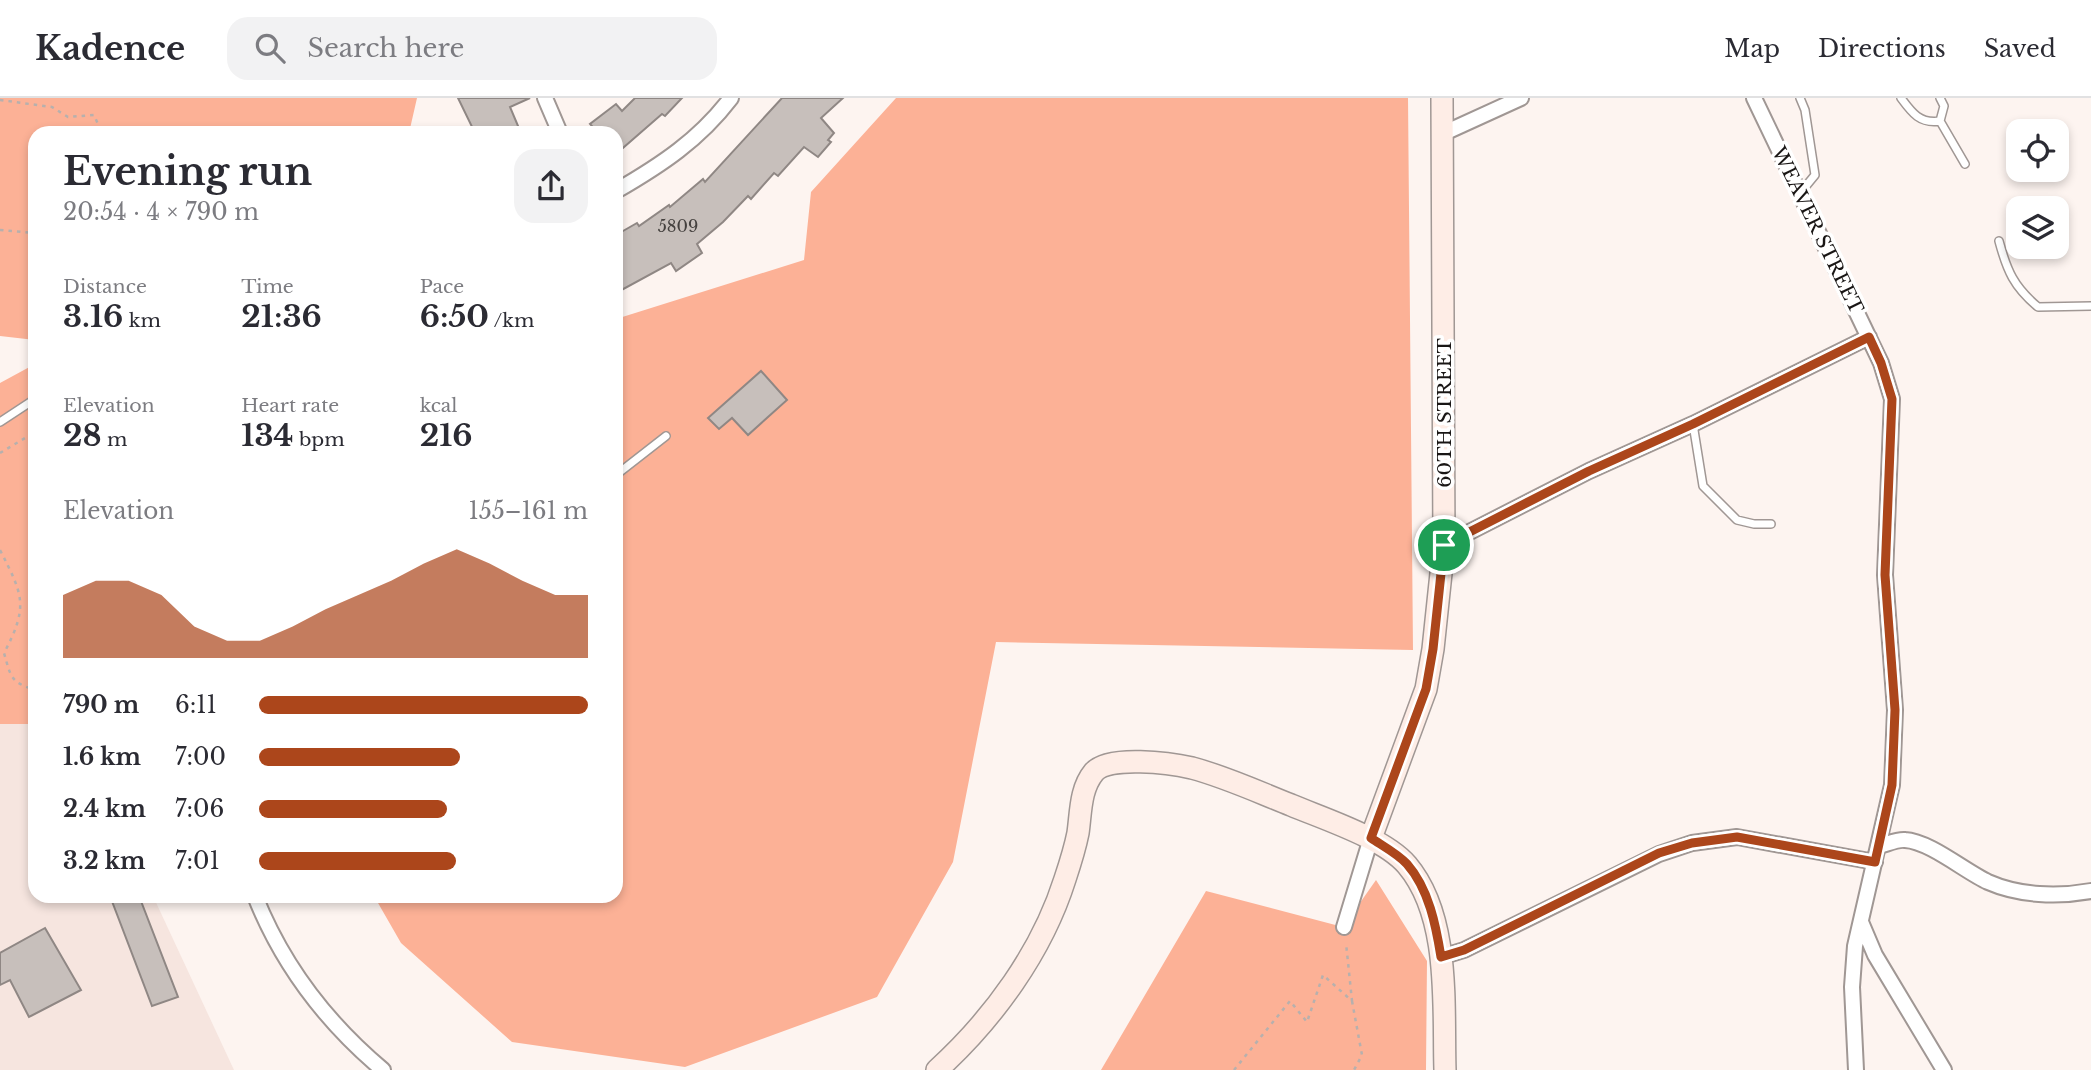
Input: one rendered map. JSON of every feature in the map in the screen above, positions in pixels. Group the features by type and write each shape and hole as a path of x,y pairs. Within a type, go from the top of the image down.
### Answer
{"street":[{"path":"545,98 558,126"},
{"path":"623,187 663,164 715,119 731,98"},
{"name":"60TH STREET","path":"1371,838 1426,689 1444,545 1442,98"},
{"path":"1442,134 1521,98"},
{"name":"WEAVER STREET","path":"1754,98 1881,363 1892,399 1885,575 1895,710 1892,785 1855,946 1852,987 1856,1070"},
{"path":"1444,545 1589,471 1693,424 1869,337"},
{"path":"937,1070 1000,1003 1049,920 1064,881 1077,834 1085,787 1103,765 1116,762 1189,767 1219,776 1371,838 1407,864 1436,923 1441,957 1445,1070"},
{"path":"1441,957 1464,950 1659,853 1692,843 1737,837 1875,862"},
{"path":"1344,927 1371,838"},
{"path":"1879,846 1905,840 1925,846 1989,882 2011,889 2055,895 2091,891"},
{"path":"257,903 295,975 349,1039 383,1070"},
{"path":"1861,922 1875,955 1944,1070"}],"lane":[{"path":"1800,98 1805,110 1815,175 1800,193"},
{"path":"1901,98 1914,116 1929,123 1940,121"},
{"path":"1940,98 1944,106 1940,121 1965,164"},
{"path":"1999,241 2007,271 2022,293 2038,307 2091,306"},
{"path":"0,422 28,404"},
{"path":"1693,424 1703,486 1737,520 1771,524"},
{"path":"623,470 666,436"}],"path":[{"path":"0,100 52,107 68,117 94,115 99,126"},
{"path":"0,230 28,232"},
{"path":"0,453 28,436"},
{"path":"0,550 19,587 21,607 19,621 4,653 12,677 19,685 28,688"},
{"path":"1344,927 1362,1055 1354,1070"},
{"path":"1234,1070 1290,1001 1307,1022 1323,975 1353,1001"}],"shaded area":[{"path":"0,98 417,98 411,126 28,126 28,339 0,336"},
{"path":"896,98 1408,98 1413,650 996,642 953,862 877,997 685,1067 512,1042 401,943 378,903 623,903 623,317 804,260 811,192"},
{"path":"28,368 28,724 0,724 0,383"},
{"path":"0,724 28,724 28,903 156,903 234,1070 0,1070"},
{"path":"1376,880 1427,961 1426,1070 1101,1070 1206,891 1343,927"}],"building":[{"path":"458,98 530,98 510,107 518,126 472,126"},
{"path":"635,98 682,98 665,116 662,114 623,148 623,126 590,124 616,104 622,111"},
{"path":"782,98 843,98 821,118 834,133 828,140 831,142 818,157 804,147 778,176 774,173 751,199 748,196 697,244 702,253 676,271 671,263 623,289 623,231 637,223 639,226 669,205 670,207 703,179 705,182"},
{"path":"761,371 787,400 748,435 732,418 719,429 708,418"},
{"path":"113,903 142,903 178,997 152,1006"},
{"path":"45,928 81,990 29,1017 10,980 0,985 0,953"}],"route":[{"path":"1869,337 1881,363 1892,399 1885,575 1895,710 1892,785 1875,862 1737,837 1692,843 1659,853 1464,950 1441,957 1436,923 1424,892 1407,864 1371,838 1426,689 1444,545 1589,471 1693,424 1869,337"}]}
